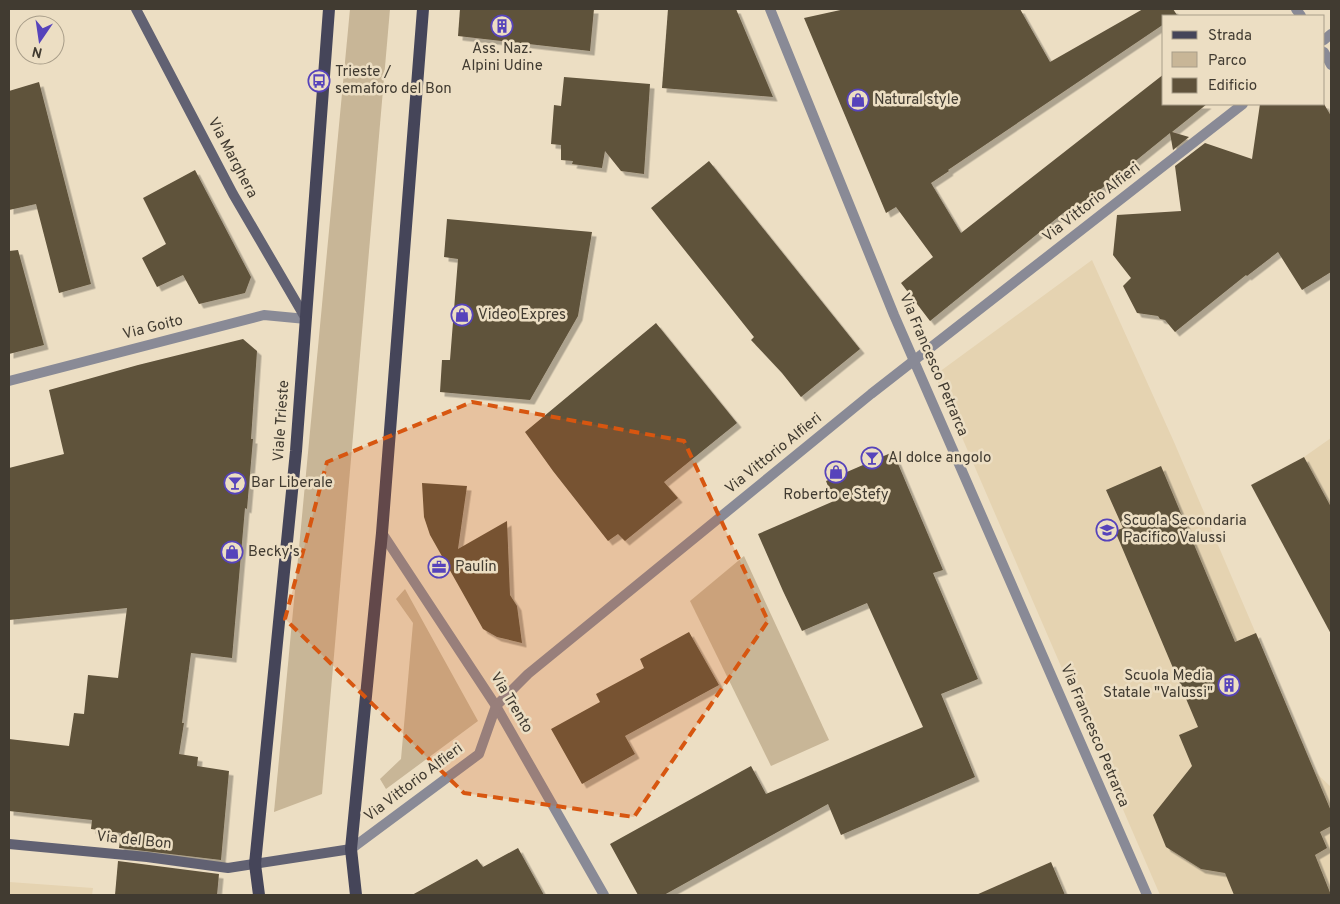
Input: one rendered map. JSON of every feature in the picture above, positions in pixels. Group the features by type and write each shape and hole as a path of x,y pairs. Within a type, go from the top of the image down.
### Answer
{"main road":[{"name":"Viale Trieste","path":"259,895 255,864 296,451 329,9"},
{"path":"356,895 351,849 382,533 422,9"}],"street":[{"name":"Via Marghera","path":"136,9 233,194 306,319"},
{"name":"Via Francesco Petrarca","path":"770,9 894,315 1147,895"},
{"path":"1325,54 1331,65"},
{"name":"Via Vittorio Alfieri","path":"351,849 479,754 496,706 528,674 870,394 1242,105"},
{"name":"Via Goito","path":"9,381 264,315 306,319"},
{"name":"Via Trento","path":"382,533 496,706 604,895"},
{"name":"Via del Bon","path":"9,844 147,857 228,868 255,864"},
{"path":"255,864 351,849"}],"highlighted area":[{"path":"472,402 684,441 768,621 634,817 464,793 285,619 327,462"}],"shaded area":[{"name":"Scuola Secondaria Pacifico Valussi","path":"1092,260 1174,442 1315,772 1331,787 1331,895 1160,895 935,375"},
{"path":"1331,438 1331,507 1304,457"},
{"path":"9,882 93,888 92,895 9,895"}],"green space":[{"path":"350,9 390,9 322,794 274,812"},
{"path":"744,556 829,740 771,766 690,601"},
{"path":"405,589 478,721 386,789 380,779 401,759 413,623 396,599"}],"building":[{"path":"460,9 594,9 590,51 458,36"},
{"path":"668,9 736,9 773,97 662,88"},
{"path":"845,9 1020,9 1050,62 1143,9 1173,9 1177,15 1162,15 1162,25 931,183 961,233 1162,76 1162,105 1206,105 1172,132 1189,137 1173,150 1170,133 1070,214 1067,210 930,321 901,283 933,257 896,207 886,213 804,18"},
{"path":"564,77 650,84 644,174 621,171 605,151 602,168 572,164 573,161 561,160 561,145 551,144 554,105 561,106"},
{"path":"39,82 91,284 59,293 36,204 9,210 9,91"},
{"path":"1260,105 1325,105 1331,116 1331,272 1302,290 1278,252 1175,332 1165,320 1160,319 1158,316 1137,313 1123,286 1131,278 1113,255 1117,215 1181,211 1175,166 1205,143 1252,159"},
{"path":"709,161 860,349 801,397 782,373 751,340 754,337 651,208"},
{"path":"195,170 251,277 245,293 199,304 183,275 157,287 142,258 166,244 143,198"},
{"path":"447,219 592,232 578,316 530,400 440,392 442,360 450,360 458,259 444,257"},
{"path":"18,250 44,345 9,354 9,251"},
{"path":"656,323 737,423 664,482 678,498 625,541 618,534 608,541 525,432"},
{"path":"243,339 257,351 251,439 253,439 232,658 191,653 179,754 198,757 197,766 229,771 221,860 119,848 121,833 91,829 92,820 9,811 9,739 69,746 74,713 84,714 88,675 118,678 127,608 9,620 9,468 64,454 49,390 138,365"},
{"path":"893,452 943,570 933,573 978,679 941,694 975,777 841,835 828,804 664,895 638,895 610,844 751,766 766,794 923,727 867,603 802,631 758,534 834,501 826,481"},
{"path":"1304,457 1331,507 1331,634 1251,485"},
{"name":"Scuola Media Statale \"Valussi\"","path":"1161,466 1235,642 1256,633 1331,811 1331,826 1320,832 1327,848 1315,855 1331,895 1234,895 1225,873 1201,869 1166,847 1153,815 1192,766 1179,735 1198,727 1115,531 1123,528 1106,490"},
{"path":"422,483 467,486 458,549 507,521 510,595 517,606 522,643 497,637 483,629 430,535 424,517"},
{"path":"689,632 719,685 625,736 635,754 582,784 551,729 600,702 596,694 644,668 640,659"},
{"path":"518,848 544,895 412,895 477,859 483,867"},
{"path":"118,861 219,874 217,895 115,895"},
{"path":"1051,862 1065,895 976,895"}],"place":[{"name":"Ass. Naz. Alpini Udine","path":"502,26"},
{"name":"Trieste / semaforo del Bon","path":"319,81"},
{"name":"Natural style","path":"858,100"},
{"name":"Video Expres","path":"462,315"},
{"name":"Al dolce angolo","path":"872,458"},
{"name":"Roberto e Stefy","path":"836,472"},
{"name":"Bar Liberale","path":"235,483"},
{"name":"Scuola Secondaria Pacifico Valussi","path":"1107,530"},
{"name":"Becky's","path":"232,552"},
{"name":"Paulin","path":"439,567"},
{"name":"Scuola Media Statale \"Valussi\"","path":"1229,685"}]}
